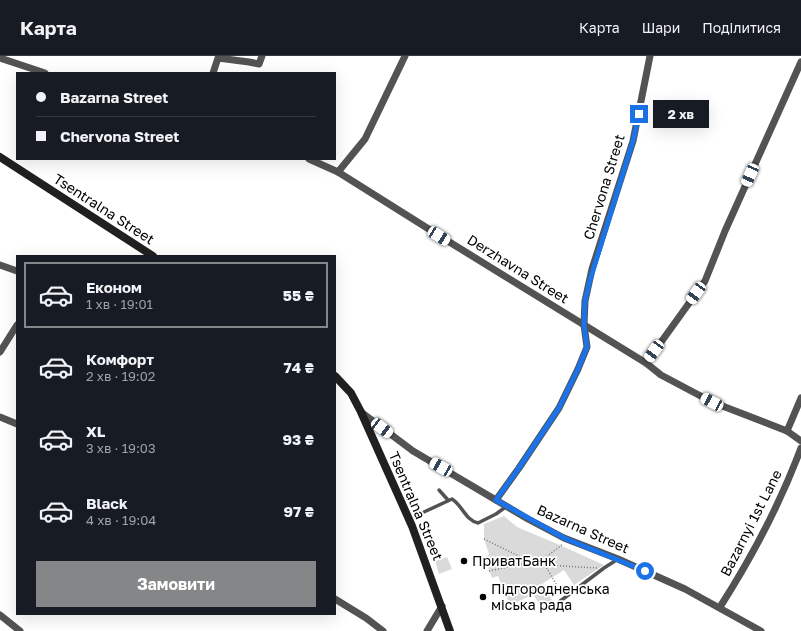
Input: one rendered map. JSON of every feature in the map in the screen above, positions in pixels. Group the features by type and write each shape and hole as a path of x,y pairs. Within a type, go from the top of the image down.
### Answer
{"main road":[{"name":"Tsentralna Street","path":"0,158 151,255"},
{"name":"Tsentralna Street","path":"336,377 351,393 361,412 412,526 450,631"}],"street":[{"path":"213,72 217,57 259,64 262,56"},
{"path":"338,172 365,139 405,56"},
{"name":"Chervona Street","path":"496,500 559,408 587,347 584,325 585,301 592,269 633,141 650,56"},
{"path":"0,58 42,72"},
{"path":"646,363 705,281 725,231 801,62"},
{"name":"Derzhavna Street","path":"311,160 338,172 646,363 661,375 712,402 787,431 801,441"},
{"path":"0,265 16,271"},
{"path":"0,352 16,327"},
{"path":"787,431 801,398"},
{"name":"Bazarna Street","path":"361,412 413,451 496,500 567,539 618,559 685,589 761,631"},
{"path":"0,417 16,424"},
{"name":"Bazarnyi 1st Lane","path":"720,607 760,538 801,448"},
{"path":"336,601 366,618 383,631"},
{"path":"427,631 442,606"},
{"path":"0,615 20,631"}],"lane":[{"path":"439,490 448,500"},
{"path":"424,512 452,499 471,520 478,523 496,514 507,506"},
{"path":"559,602 618,559"}],"path":[{"path":"484,539 531,562"},
{"path":"489,571 542,560 562,546 567,539"},
{"path":"542,560 559,589"},
{"path":"545,565 604,568"}],"shaded area":[{"path":"504,516 517,527 604,565 574,585 564,570 542,584 552,600 541,607 533,594 510,606 498,576 492,578 485,559 489,554 484,539 484,524"},
{"path":"447,557 452,569 439,574 435,561"}],"place":[{"name":"ПриватБанк","path":"464,561"},
{"name":"Підгородненська міська рада","path":"483,597"}],"route":[{"path":"639,114 633,141 592,269 585,301 584,325 587,347 559,408 496,500 564,538 645,571"}]}
